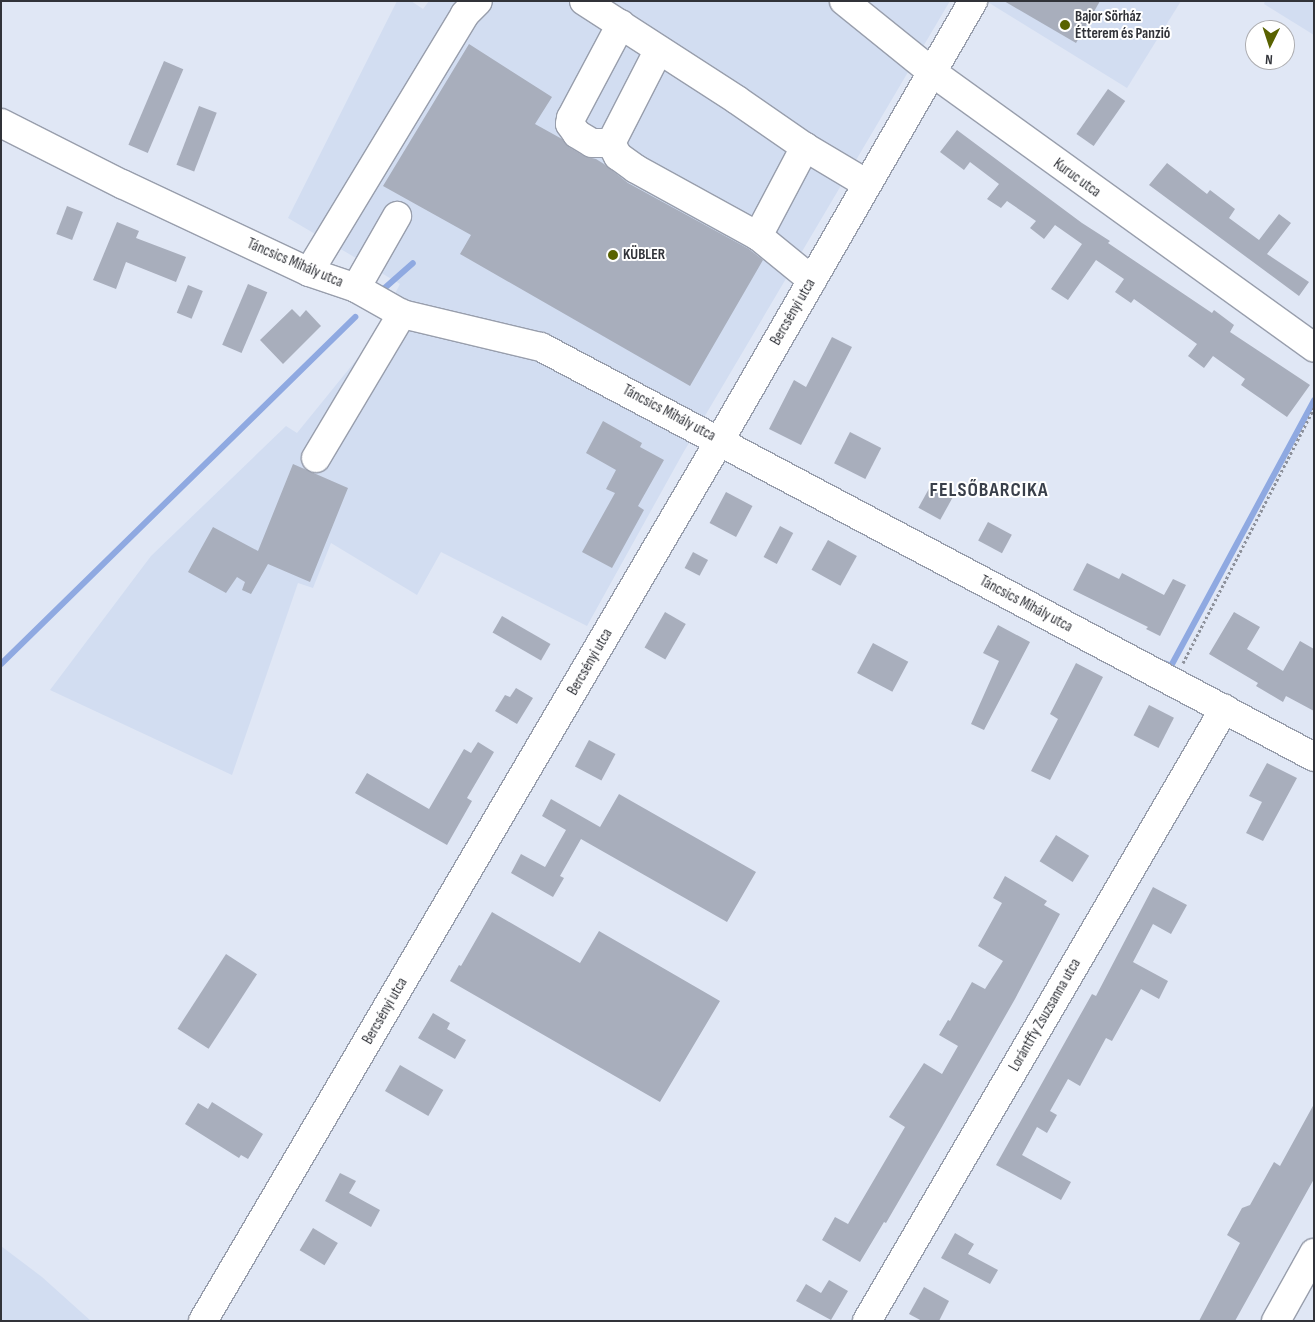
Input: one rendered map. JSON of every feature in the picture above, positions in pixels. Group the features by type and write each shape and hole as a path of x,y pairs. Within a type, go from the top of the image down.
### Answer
{"street":[{"path":"309,272 465,14 478,1"},
{"path":"584,1 621,24 658,51 738,100 805,147 867,184"},
{"name":"Kuruc utca","path":"844,1 932,72 1314,348"},
{"name":"Bercsényi utca","path":"203,1321 720,440 973,1"},
{"path":"610,143 592,143 577,134 570,124 571,118 621,24"},
{"path":"610,143 658,51"},
{"name":"Táncsics Mihály utca","path":"1,123 122,184 309,272 356,288 402,314 541,347 720,440 1314,757"},
{"path":"610,143 618,156 636,169 758,236 812,280"},
{"path":"758,236 805,147"},
{"path":"356,288 397,216"},
{"path":"316,458 402,314"},
{"name":"Lorántffy Zsuzsanna utca","path":"867,1321 1224,709"},
{"path":"1276,1321 1314,1253"}],"path":[{"path":"1174,682 1314,408"}],"shaded area":[{"path":"397,1 411,1 423,9 429,1 950,1 683,453 587,626 441,552 417,595 331,543 313,588 298,583 232,775 50,690 151,556 286,426 297,433 366,348 400,284 288,218"},
{"path":"986,1 1181,1 1127,88"},
{"path":"1265,1 1314,1 1314,35 1295,23 1295,20 1290,20 1264,4"},
{"path":"1,1246 42,1277 91,1321 1,1321"}],"building":[{"name":"Bajor Sörház Étterem és Panzió","path":"1004,1 1100,1 1076,43"},
{"name":"KÜBLER","path":"469,44 552,97 535,124 562,139 569,147 584,156 596,159 604,164 628,183 749,249 763,260 690,386 460,254 471,235 383,186"},
{"path":"164,61 183,69 148,153 128,145"},
{"path":"1108,89 1125,101 1094,146 1076,134"},
{"path":"199,106 217,113 194,172 176,165"},
{"path":"957,130 1082,223 1110,241 1108,243 1212,313 1214,310 1234,325 1230,332 1310,385 1287,417 1241,385 1245,379 1213,356 1204,368 1188,356 1197,344 1134,299 1131,303 1115,292 1124,279 1096,260 1068,300 1051,289 1082,244 1055,225 1044,239 1030,228 1036,221 1007,201 1001,208 987,199 999,184 970,162 964,170 940,152"},
{"path":"1167,163 1207,194 1210,190 1235,209 1229,218 1259,240 1279,214 1291,223 1267,254 1309,282 1299,296 1149,185"},
{"path":"67,206 83,212 72,240 56,234"},
{"path":"117,222 139,231 136,238 186,257 176,282 126,262 116,289 93,280"},
{"path":"248,284 267,292 242,353 222,345"},
{"path":"188,285 203,291 192,319 177,313"},
{"path":"292,309 300,317 306,310 321,326 283,364 260,340"},
{"path":"832,337 852,347 801,445 769,429 794,380 806,387"},
{"path":"603,421 642,443 640,447 664,460 638,506 644,510 612,568 582,552 615,493 606,489 616,470 586,453"},
{"path":"850,432 881,448 865,479 834,463"},
{"path":"293,464 348,488 310,582 268,564 251,594 242,590 245,582 237,577 226,593 188,572 213,527 258,551"},
{"path":"931,485 953,497 940,520 918,508"},
{"path":"726,492 752,506 736,537 710,523"},
{"path":"988,522 1012,535 1002,553 978,541"},
{"path":"780,526 793,533 777,564 764,557"},
{"path":"828,540 857,556 840,586 812,570"},
{"path":"693,552 708,560 700,576 685,568"},
{"path":"1087,563 1119,579 1122,573 1164,595 1173,579 1186,585 1160,636 1146,629 1148,627 1073,590"},
{"path":"665,612 686,624 665,660 644,648"},
{"path":"1234,612 1260,627 1247,649 1283,671 1300,641 1314,649 1314,711 1286,696 1283,702 1256,686 1258,683 1209,654"},
{"path":"502,616 550,644 541,660 492,632"},
{"path":"998,625 1030,642 984,730 971,724 999,661 983,653"},
{"path":"873,643 908,662 892,692 857,673"},
{"path":"1076,663 1103,677 1050,780 1031,771 1058,719 1050,714"},
{"path":"516,688 533,698 517,724 495,711 505,695 510,697"},
{"path":"1149,705 1174,718 1159,748 1134,735"},
{"path":"589,740 615,754 601,781 575,766"},
{"path":"478,742 494,752 467,798 472,801 447,845 355,793 367,773 429,809 464,749 471,753"},
{"path":"1267,763 1297,778 1263,841 1246,833 1262,802 1249,796"},
{"path":"619,794 756,872 727,922 581,839 560,876 564,878 553,897 511,873 521,854 545,867 566,830 542,816 551,799 600,827"},
{"path":"1056,835 1089,856 1073,882 1040,861"},
{"path":"1005,876 1047,901 1044,905 1060,914 1015,999 943,1125 886,1223 884,1222 860,1262 822,1240 835,1217 848,1224 905,1127 889,1117 924,1063 942,1074 958,1046 939,1035 948,1020 950,1021 972,982 985,989 1003,961 978,946 1002,903 993,898"},
{"path":"1153,887 1187,905 1171,934 1153,924 1133,962 1168,981 1159,999 1141,989 1112,1041 1106,1038 1080,1086 1068,1079 1050,1111 1057,1115 1047,1133 1037,1127 1022,1155 1071,1182 1061,1200 996,1165 1092,994 1096,996"},
{"path":"492,912 580,963 599,931 720,1001 660,1102 450,981 459,965 461,966"},
{"path":"226,954 257,974 209,1049 178,1029"},
{"path":"433,1013 450,1023 447,1029 466,1040 455,1059 418,1038"},
{"path":"400,1065 443,1090 428,1116 385,1091"},
{"path":"212,1102 263,1134 248,1159 241,1155 239,1158 185,1124 198,1103 208,1109"},
{"path":"1314,1104 1314,1179 1235,1321 1199,1321 1240,1243 1227,1235 1242,1208 1250,1205 1274,1162 1280,1166"},
{"path":"340,1173 356,1181 349,1193 380,1210 371,1227 325,1201"},
{"path":"313,1228 338,1243 324,1265 300,1250"},
{"path":"955,1233 974,1244 968,1254 998,1270 990,1284 941,1258"},
{"path":"829,1280 848,1291 831,1320 796,1301 806,1284 821,1293"},
{"path":"924,1287 949,1301 939,1321 922,1321 909,1314"}],"waterway":[{"path":"379,293 413,263"},
{"path":"1,664 355,317"},
{"path":"1164,663 1171,666 1314,400"}],"place":[{"name":"Bajor Sörház Étterem és Panzió","path":"1065,25"},
{"name":"KÜBLER","path":"613,255"}],"district":[{"name":"FELSŐBARCIKA","path":"989,490"}]}
